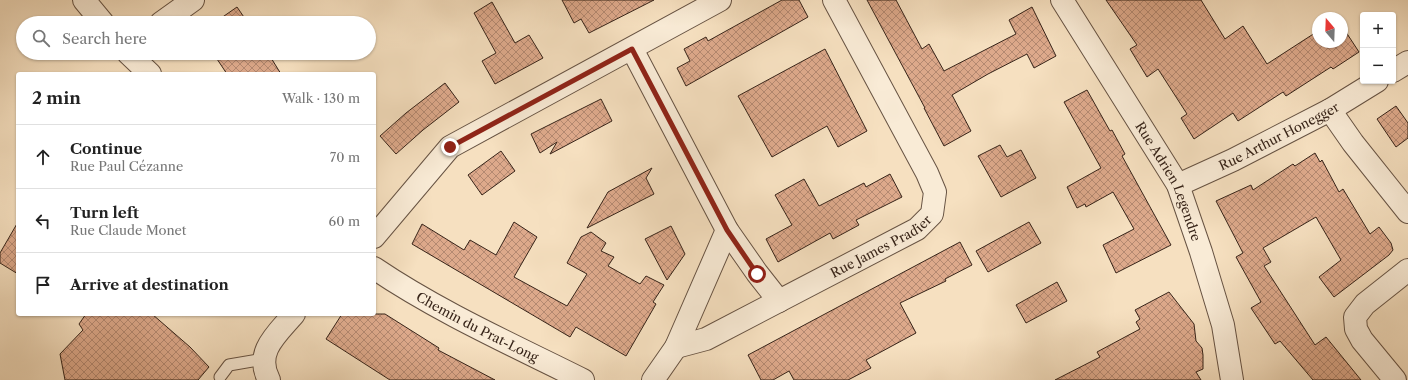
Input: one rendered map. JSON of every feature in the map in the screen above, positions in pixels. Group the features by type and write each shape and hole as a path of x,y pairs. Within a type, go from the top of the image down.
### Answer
{"street":[{"path":"84,0 97,16"},
{"path":"171,16 193,0"},
{"path":"376,235 450,147 720,0"},
{"name":"Rue James Pradier","path":"676,347 706,339 917,230 932,214 935,192 927,173 834,0"},
{"name":"Rue Adrien Legendre","path":"1062,0 1178,185 1201,252 1223,325 1232,380"},
{"path":"632,49 727,230 757,274 779,301"},
{"path":"135,60 148,72"},
{"path":"1396,69 1408,62"},
{"name":"Rue Arthur Honegger","path":"1178,185 1233,160 1330,110 1372,84"},
{"path":"1330,110 1353,143 1408,212"},
{"path":"652,380 676,347 727,230"},
{"name":"Chemin du Prat-Long","path":"376,269 395,282 468,322 583,380"},
{"path":"1395,380 1362,340 1356,329 1355,317 1365,304 1408,270"},
{"path":"269,380 264,359 268,345 292,316"}],"lane":[{"path":"220,377 229,365 264,359"}],"building":[{"path":"562,0 654,0 589,33 581,19 574,23"},
{"path":"782,0 799,0 808,17 686,86 677,68 690,61 684,49 706,37 708,41"},
{"path":"867,0 896,0 922,49 929,44 944,71 1016,34 1009,20 1032,7 1056,56 1034,68 1027,54 952,95 971,131 944,146"},
{"path":"1106,0 1201,0 1225,39 1243,26 1267,64 1312,35 1312,48 1348,48 1348,35 1359,52 1333,69 1331,67 1286,96 1283,92 1238,121 1233,113 1194,139 1181,118 1187,114 1158,69 1147,77 1130,49 1137,45"},
{"path":"492,2 515,43 529,35 543,58 495,84 482,61 496,53 474,13"},
{"path":"237,7 243,16 224,16"},
{"path":"825,49 867,131 838,147 827,126 772,157 738,96"},
{"path":"218,60 272,60 280,72 226,72"},
{"path":"445,83 459,102 423,130 396,154 380,136 406,113"},
{"path":"1087,90 1110,131 1112,130 1125,154 1122,156 1171,245 1116,273 1103,245 1134,229 1113,192 1086,207 1085,204 1077,208 1067,187 1101,168 1064,102"},
{"path":"601,99 612,121 550,154 557,142 540,153 531,134"},
{"path":"1396,106 1408,123 1408,138 1396,147 1377,119"},
{"path":"1000,145 1007,157 1021,150 1036,178 1001,197 978,156"},
{"path":"501,151 515,171 482,195 468,175"},
{"path":"1315,153 1320,162 1322,160 1339,192 1343,189 1370,234 1379,227 1391,243 1393,250 1389,255 1334,297 1319,277 1341,260 1316,217 1263,248 1271,262 1264,266 1315,345 1326,337 1361,380 1313,380 1280,341 1275,344 1251,308 1261,302 1236,257 1243,253 1216,201 1251,185 1253,190 1293,164 1295,166"},
{"path":"652,168 646,178 654,194 587,228 608,192"},
{"path":"890,174 902,197 856,220 859,225 833,239 830,233 778,262 766,239 792,225 775,195 804,179 819,206 864,183 866,187"},
{"path":"514,222 537,237 514,277 567,306 587,274 567,263 581,237 591,232 606,243 601,251 614,257 608,266 640,284 646,276 664,285 653,302 656,304 626,356 576,327 570,337 412,244 422,224 464,250 470,240 496,255"},
{"path":"1029,222 1041,243 988,272 976,251"},
{"path":"16,225 16,273 0,263 0,253"},
{"path":"671,226 685,254 667,280 645,239"},
{"path":"960,242 972,265 945,279 946,281 900,303 916,333 866,360 871,368 848,380 794,380 789,371 773,380 761,380 748,355"},
{"path":"1057,282 1067,301 1026,323 1016,305"},
{"path":"1169,292 1194,324 1196,341 1202,348 1203,355 1203,369 1196,372 1201,380 1055,380 1100,357 1097,352 1140,329 1136,322 1140,319 1135,310"},
{"path":"376,314 385,314 439,348 438,350 495,380 390,380 326,339 341,316 376,316"},
{"path":"85,316 154,316 190,347 209,367 198,380 65,380 60,354 83,330 79,324"}],"route":[{"path":"450,147 632,49 727,230 757,274"}]}
